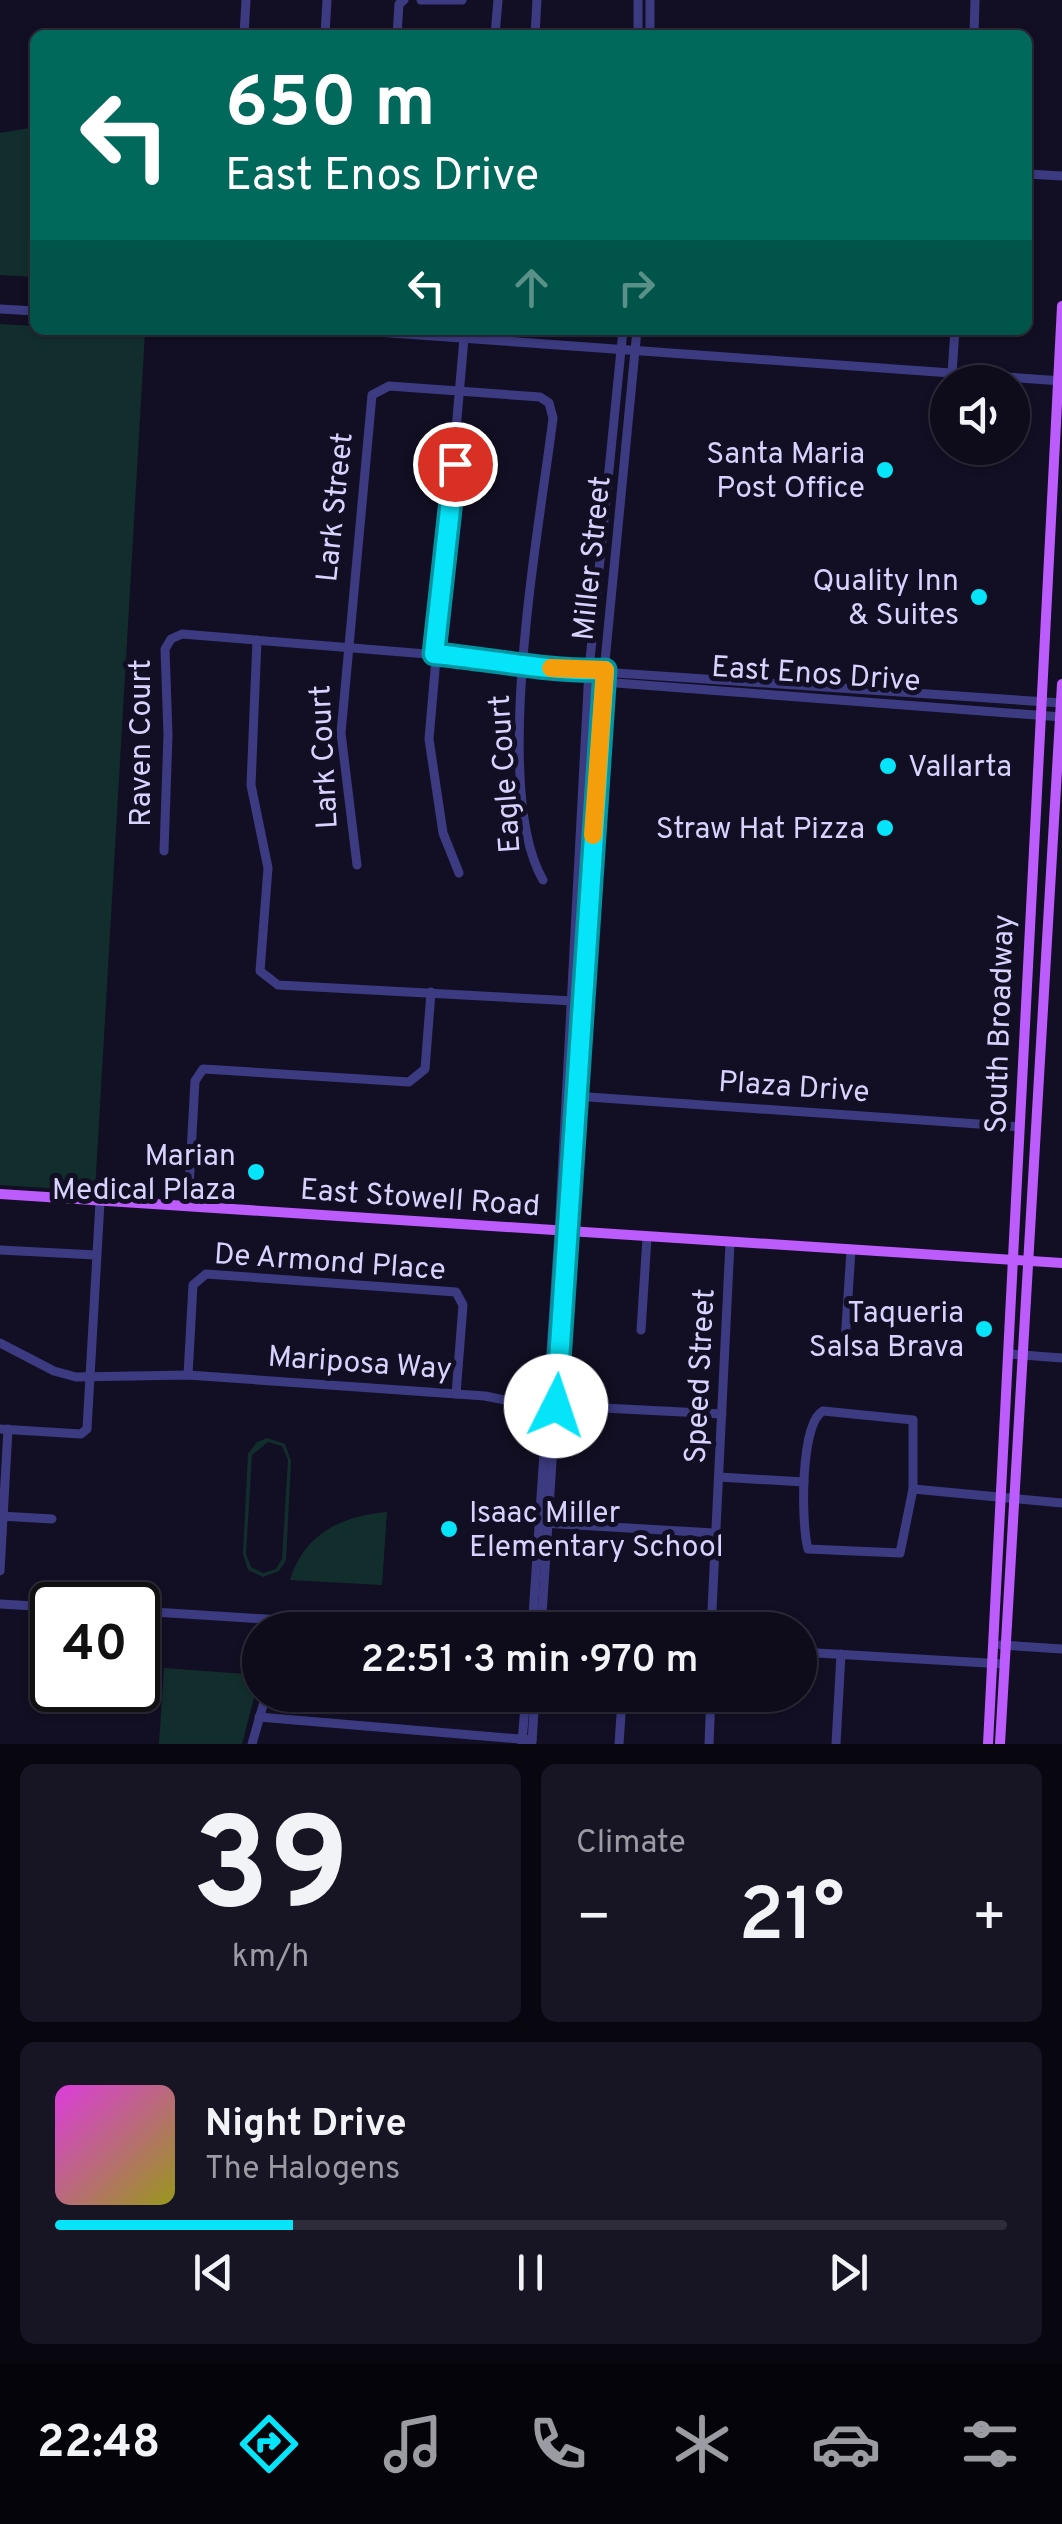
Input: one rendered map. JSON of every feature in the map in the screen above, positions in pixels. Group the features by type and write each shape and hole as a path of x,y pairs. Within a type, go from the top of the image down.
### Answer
{"main road":[{"name":"South Broadway","path":"988,1744 999,1645 1001,1494 1062,306"},
{"name":"South Broadway","path":"999,1645 1030,1261 1062,684"},
{"name":"East Stowell Road","path":"0,1194 1062,1263"},
{"name":"South Broadway","path":"998,1664 1000,1744"}],"street":[{"path":"244,30 246,0"},
{"path":"326,30 327,0"},
{"path":"397,30 399,4 404,0"},
{"path":"421,0 462,0"},
{"path":"496,30 498,0"},
{"path":"535,30 537,0"},
{"path":"638,0 638,30"},
{"path":"650,0 650,30"},
{"path":"974,30 975,0"},
{"path":"1032,174 1062,176"},
{"path":"0,309 30,311"},
{"path":"421,335 930,372"},
{"name":"Miller Street","path":"564,1232 564,1096 589,674 623,335"},
{"name":"Miller Street","path":"541,1612 604,682 637,335"},
{"path":"953,365 955,335"},
{"path":"459,873 448,852 429,757 434,654 464,338"},
{"path":"1030,379 1060,381"},
{"name":"Lark Street","path":"346,646 362,524 369,404 374,391 389,386 460,391"},
{"name":"Eagle Court","path":"460,391 540,397 549,403 553,418 524,662 521,759 526,828 534,866 543,880"},
{"name":"East Enos Drive","path":"171,638 182,634 346,646 524,662 589,674 605,670 1062,703"},
{"name":"Raven Court","path":"164,850 168,735 164,649 171,638"},
{"path":"257,640 251,785 268,868 260,971 278,985 584,1002"},
{"name":"Lark Court","path":"346,646 341,733 358,865"},
{"name":"East Enos Drive","path":"589,674 604,682 1061,717"},
{"path":"188,1206 196,1078 208,1067 400,1082 417,1080 426,1069 430,992"},
{"name":"Plaza Drive","path":"564,1096 1020,1127"},
{"path":"0,1571 4,1429 86,1431 100,1202"},
{"path":"641,1330 647,1238"},
{"name":"Speed Street","path":"712,1612 730,1243"},
{"path":"0,1250 96,1256"},
{"path":"844,1342 851,1250"},
{"name":"De Armond Place","path":"188,1375 193,1284 206,1274 456,1292 463,1305 456,1394"},
{"name":"Mariposa Way","path":"0,1343 54,1371 90,1377 188,1375 456,1394 552,1406 722,1414"},
{"path":"1010,1354 1062,1358"},
{"path":"824,1410 910,1418 914,1426 913,1489 900,1554 812,1552 806,1544 804,1482 813,1422 824,1410"},
{"path":"719,1477 804,1482"},
{"path":"913,1489 1001,1494 1013,1500 1062,1503"},
{"path":"1,1516 52,1520"},
{"path":"544,1523 714,1534"},
{"name":"Miller Street","path":"534,1612 544,1523"},
{"path":"0,1604 30,1605"},
{"path":"160,1613 242,1621"},
{"path":"999,1645 1062,1649"},
{"path":"817,1653 998,1664"},
{"path":"836,1744 841,1654"},
{"path":"252,1744 261,1712"},
{"path":"526,1712 527,1742"},
{"path":"527,1742 533,1712"},
{"path":"709,1744 710,1712"},
{"path":"620,1744 621,1715"},
{"path":"259,1718 467,1740 527,1742"}],"green space":[{"path":"30,128 30,277 0,275 0,133"},
{"path":"0,324 30,326 30,335 145,335 95,1191 0,1185"},
{"path":"267,1438 285,1444 291,1461 286,1560 279,1571 263,1577 248,1570 243,1554 248,1454 257,1442","holes":["268,1442 282,1446 288,1460 282,1559 276,1569 263,1573 251,1567 246,1554 252,1455"]},
{"path":"387,1512 382,1585 290,1580 305,1551 326,1530 354,1518"},
{"path":"164,1668 242,1674 242,1712 250,1712 242,1744 159,1744"}],"slow traffic":[{"path":"551,668 568,672 605,670 593,835"}],"place":[{"name":"Santa Maria Post Office","path":"885,470"},
{"name":"Quality Inn & Suites","path":"979,597"},
{"name":"Vallarta","path":"888,766"},
{"name":"Straw Hat Pizza","path":"885,828"},
{"name":"Marian Medical Plaza","path":"256,1172"},
{"name":"Taqueria Salsa Brava","path":"984,1329"},
{"name":"Isaac Miller Elementary School","path":"449,1529"}],"route":[{"path":"455,464 434,654 540,664 568,672 605,670 556,1406"}]}
